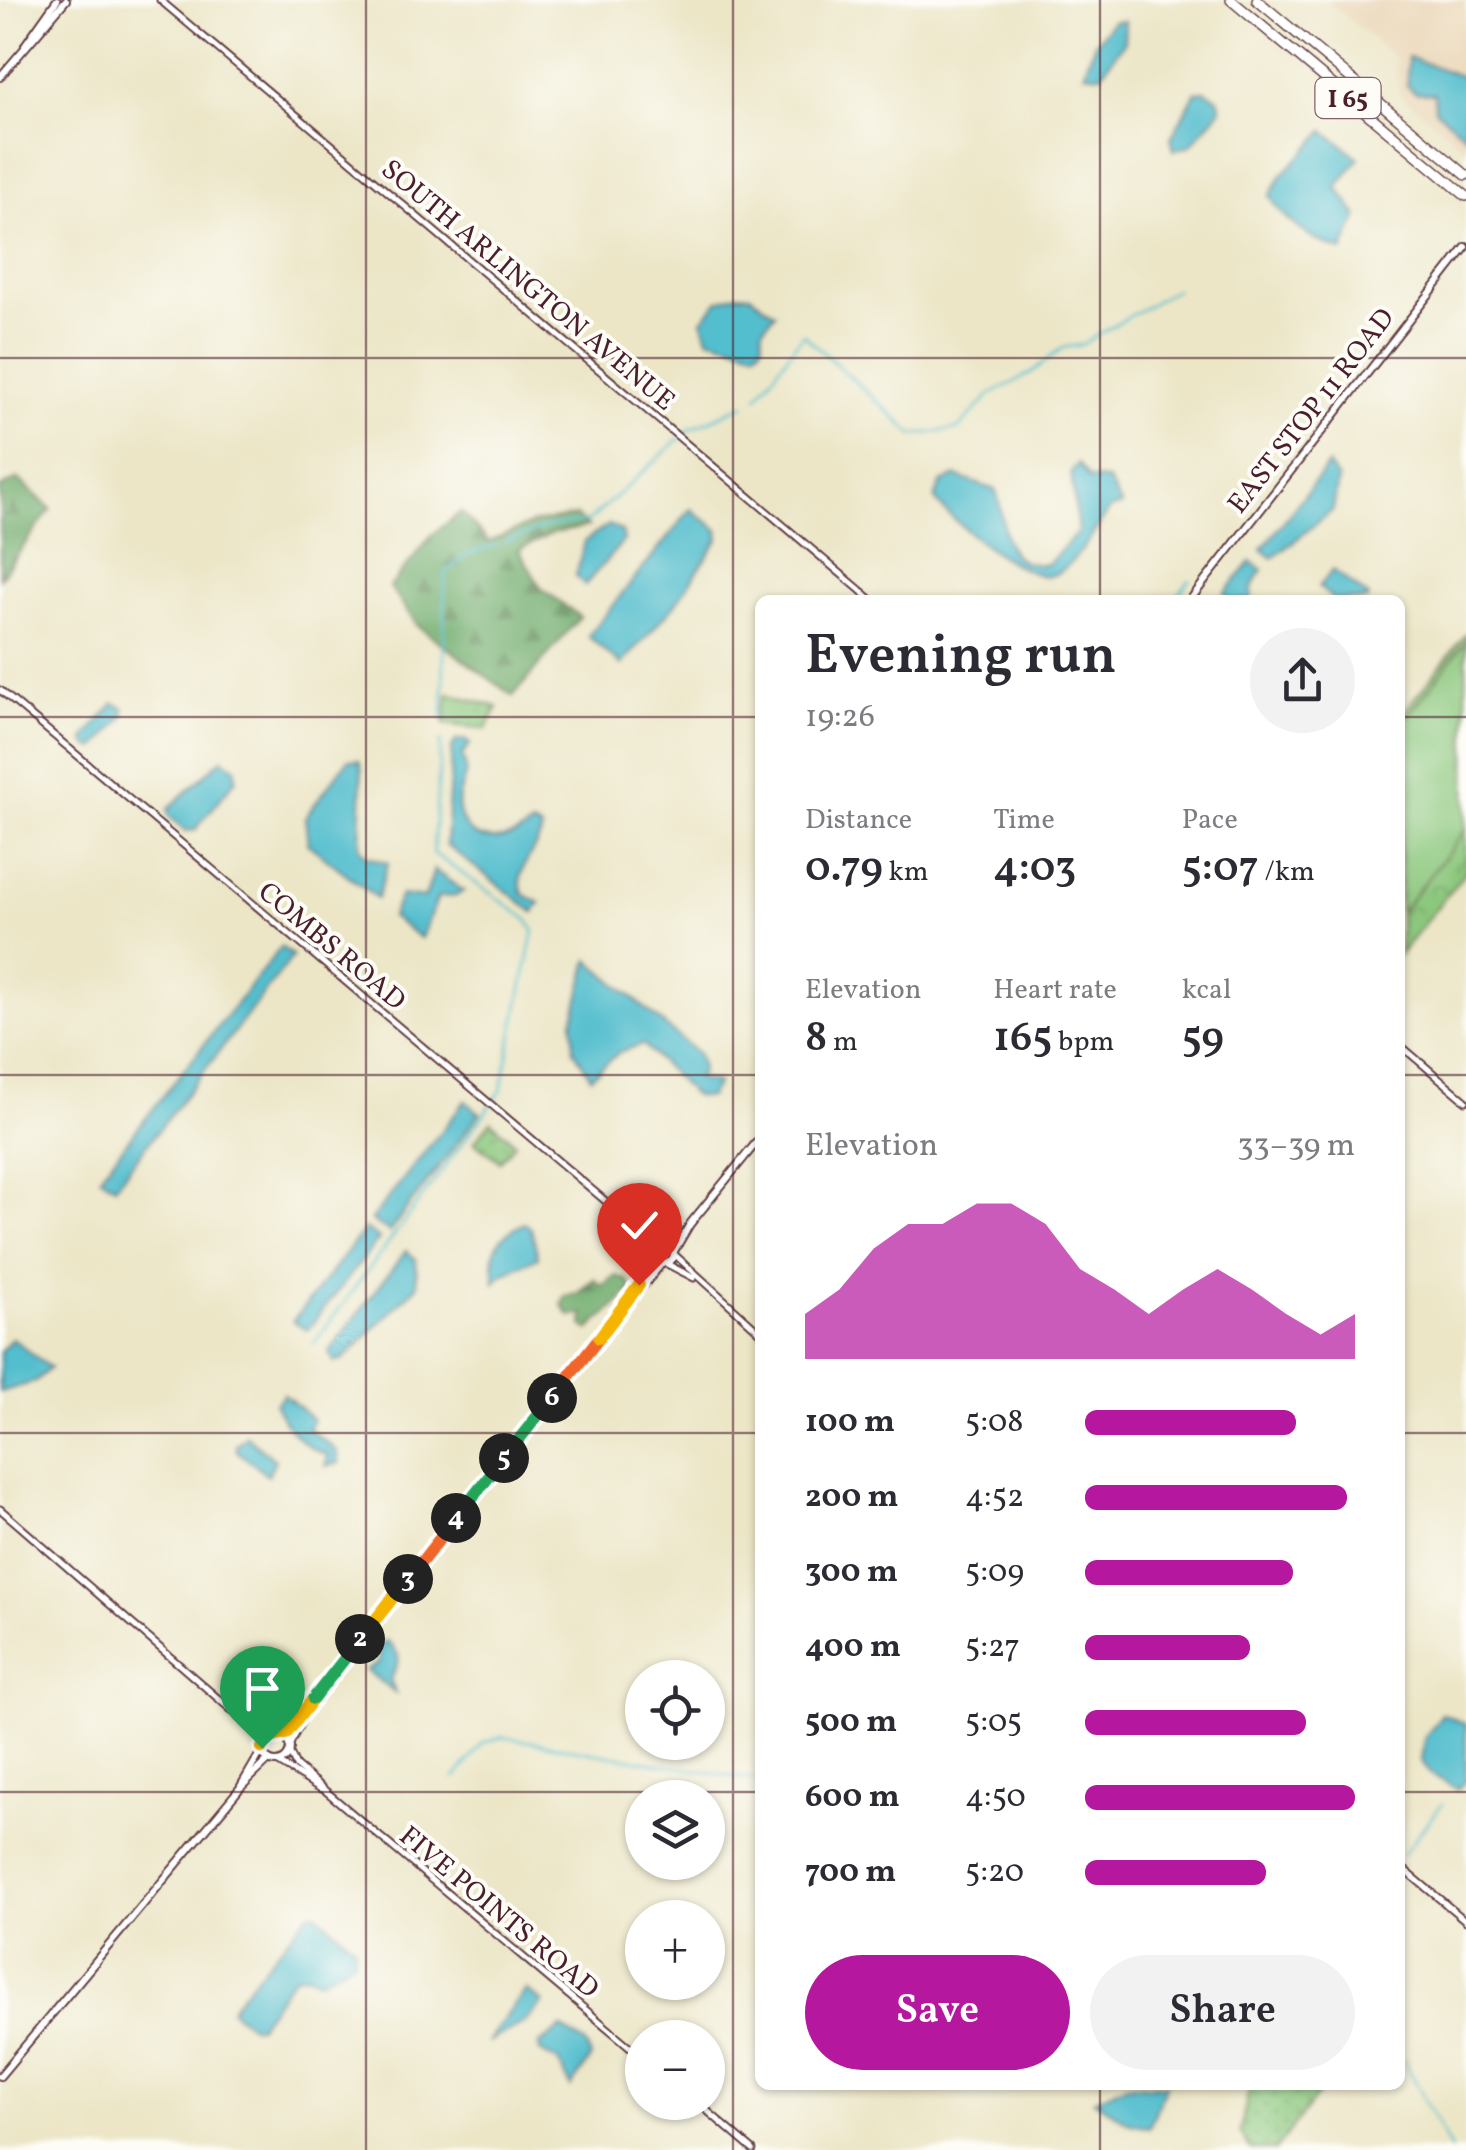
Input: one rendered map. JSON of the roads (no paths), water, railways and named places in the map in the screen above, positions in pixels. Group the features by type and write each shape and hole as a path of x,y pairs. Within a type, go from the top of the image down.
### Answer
{"highway":[{"name":"I 65","path":"1230,0 1466,196"},
{"name":"I 65","path":"1257,0 1466,174"}],"main road":[{"path":"25,46 58,0"},
{"path":"0,77 66,0"},
{"name":"EAST STOP 11 ROAD","path":"1194,595 1466,247"},
{"path":"241,1787 262,1748 313,1699 633,1296 674,1253 690,1224 755,1144"},
{"path":"633,1296 653,1253 690,1224"},
{"path":"665,1243 674,1253"},
{"path":"653,1253 663,1263"},
{"path":"0,2076 241,1787 289,1748 313,1699"},
{"path":"278,1735 289,1748"},
{"path":"262,1748 273,1761"}],"street":[{"name":"SOUTH ARLINGTON AVENUE","path":"160,0 866,595"},
{"name":"COMBS ROAD","path":"0,690 640,1231 665,1243"},
{"path":"1405,1049 1466,1101"},
{"name":"COMBS ROAD","path":"640,1231 653,1253"},
{"path":"674,1253 697,1279 755,1328"},
{"path":"663,1263 697,1279"},
{"path":"0,1510 236,1714 261,1738 262,1748"},
{"path":"236,1714 278,1735"},
{"name":"FIVE POINTS ROAD","path":"289,1748 294,1763 625,2043"},
{"name":"FIVE POINTS ROAD","path":"273,1761 332,1796"},
{"path":"1405,1870 1466,1921"},
{"path":"717,2120 753,2150"}],"water":[{"path":"1113,21 1125,21 1124,42 1101,75 1084,73 1095,43"},
{"path":"1408,57 1466,78 1466,136 1435,109 1434,94 1415,92 1407,86"},
{"path":"1205,91 1218,98 1221,109 1190,146 1174,150 1171,138 1196,92"},
{"path":"1325,131 1359,158 1337,187 1358,217 1343,251 1301,230 1270,196 1282,175"},
{"path":"737,294 750,295 775,313 763,328 762,345 756,351 708,338 702,320 718,301"},
{"path":"1078,464 1089,479 1107,480 1122,505 1110,509 1078,554 1055,574 1043,575 1010,561 956,521 935,499 941,483 956,476 995,490 1011,551 1031,564 1048,564 1078,532 1071,472"},
{"path":"1328,465 1338,479 1333,510 1273,558 1262,549"},
{"path":"691,509 718,530 719,539 674,606 621,665 588,636"},
{"path":"609,525 622,532 624,540 585,585 576,576 585,541"},
{"path":"1251,562 1262,570 1251,595 1224,594"},
{"path":"1333,570 1365,595 1328,595 1319,587"},
{"path":"114,703 124,708 124,716 96,748 91,748 85,743 86,737"},
{"path":"456,741 470,744 462,755 466,769 458,805 463,823 479,837 490,839 512,836 532,825 542,829 521,876 523,894 540,903 534,912 446,845 452,748"},
{"path":"222,759 235,767 236,779 195,830 185,831 169,816 168,809"},
{"path":"348,760 359,760 362,769 360,848 366,856 388,863 377,898 308,844 305,817"},
{"path":"434,870 463,891 456,896 438,897 421,938 391,917 401,895 425,898"},
{"path":"281,947 293,956 115,1186 100,1176"},
{"path":"589,960 698,1054 702,1068 698,1079 717,1083 709,1097 694,1096 643,1044 619,1052 591,1077 574,1050 573,1022"},
{"path":"465,1101 480,1113 389,1232 371,1220"},
{"path":"524,1223 531,1228 538,1257 501,1275 495,1282 497,1246 506,1234"},
{"path":"365,1229 379,1239 307,1330 293,1321"},
{"path":"406,1251 416,1259 417,1286 342,1360 334,1362 329,1352"},
{"path":"12,1338 50,1368 35,1382 0,1392 0,1352"},
{"path":"284,1394 313,1420 308,1428 337,1451 339,1463 326,1466 327,1454 311,1448 289,1427 275,1404"},
{"path":"246,1436 275,1460 268,1475 237,1451 236,1445"},
{"path":"386,1641 398,1658 390,1679 395,1693 366,1670 379,1663 381,1645"},
{"path":"1442,1714 1466,1724 1466,1781 1457,1789 1433,1775 1421,1761 1424,1739"},
{"path":"315,1912 355,1947 353,1961 319,1980 307,1974 294,1976 258,2026 251,2026 231,2010 234,2003 309,1913"},
{"path":"526,1990 543,2003 525,2022 487,2042"},
{"path":"562,2028 585,2043 591,2057 571,2087 559,2062 540,2051 540,2044"},
{"path":"1115,2090 1164,2090 1149,2127 1127,2122 1094,2100"}],"waterway":[{"path":"758,396 803,334 914,435 958,429 990,395 1031,373 1062,348 1081,345 1176,289"},
{"path":"505,542 550,526 589,521 689,430 745,404"},
{"path":"443,720 445,573 468,554 497,545"},
{"path":"1177,595 1190,580"},
{"path":"314,1343 501,1091 534,931 527,919 433,853 441,741"},
{"path":"455,1778 483,1743 503,1737 755,1780"},
{"path":"1405,1851 1442,1804"},
{"path":"1405,2062 1451,2150"}]}
